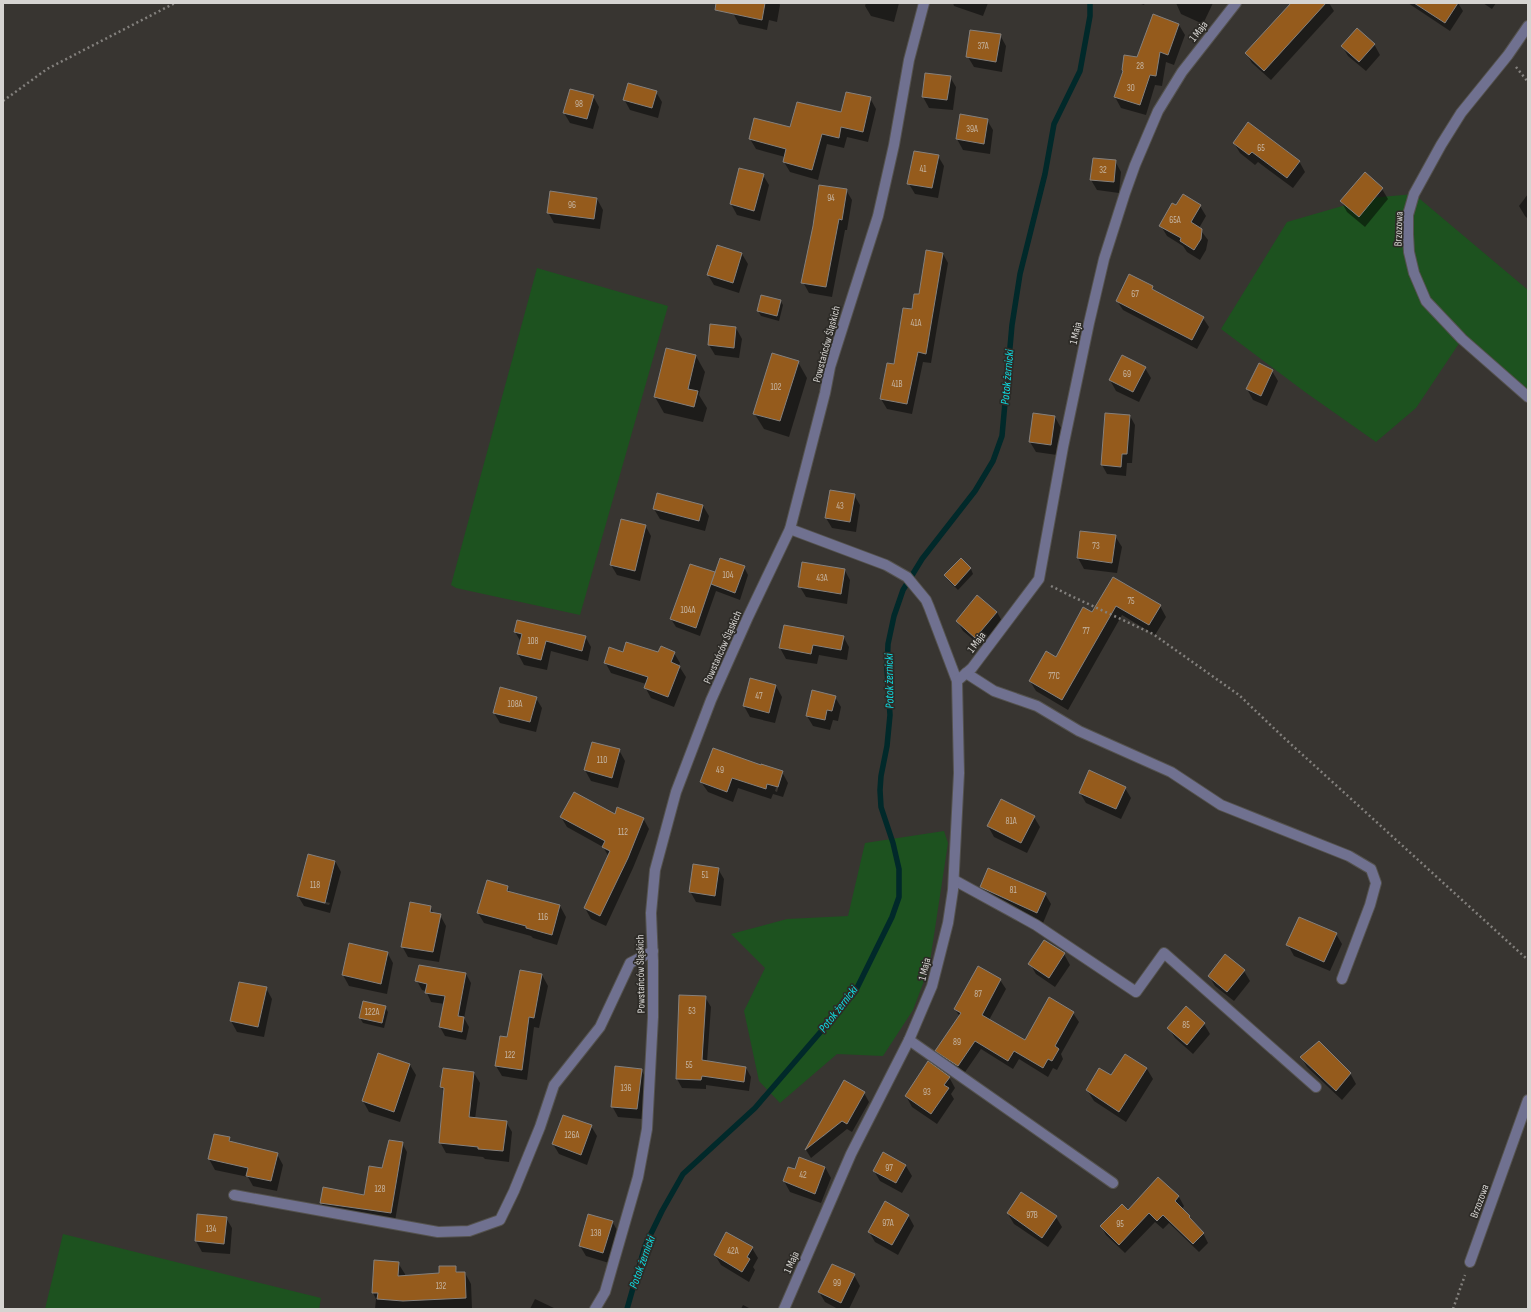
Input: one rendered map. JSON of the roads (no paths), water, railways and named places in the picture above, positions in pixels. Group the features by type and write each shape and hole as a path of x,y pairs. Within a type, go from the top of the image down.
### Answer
{"street":[{"name":"Powstańców Śląskich","path":"595,1309 605,1292 638,1177 647,1129 653,1017 653,951 651,914 655,870 676,792 711,700 790,528 825,393 830,368 878,216 894,146 909,60 924,3"},
{"name":"1 Maja","path":"784,1309 851,1154 909,1040 932,986 948,923 954,880 959,773 958,681 972,668 1039,579 1063,447 1089,323 1104,259 1135,165 1158,111 1182,72 1236,3"},
{"name":"Brzozowa","path":"1528,26 1508,55 1461,113 1441,145 1414,194 1408,215 1409,252 1414,273 1426,300 1462,339 1528,397"},
{"path":"790,528 870,557 907,577 926,600 958,681"},
{"path":"966,673 994,690 1037,706 1079,730 1171,772 1221,805 1349,856 1371,869 1376,883 1370,905 1342,979"},
{"path":"954,880 1036,925 1136,992 1164,953 1316,1088"},
{"path":"234,1195 438,1232 469,1231 500,1220 514,1191 540,1128 554,1085 600,1027 630,963 653,951"},
{"path":"909,1040 1113,1183"},
{"name":"Brzozowa","path":"1470,1262 1528,1100"}],"waterway":[{"name":"Potok żernicki","path":"627,1309 645,1246 662,1211 683,1174 755,1108 855,992 892,917 899,897 899,869 893,843 881,807 880,790 890,715 887,669 888,644 894,616 903,590 922,559 975,491 993,461 1002,436 1012,325 1020,274 1045,174 1054,124 1080,71 1090,16 1090,3"}]}
